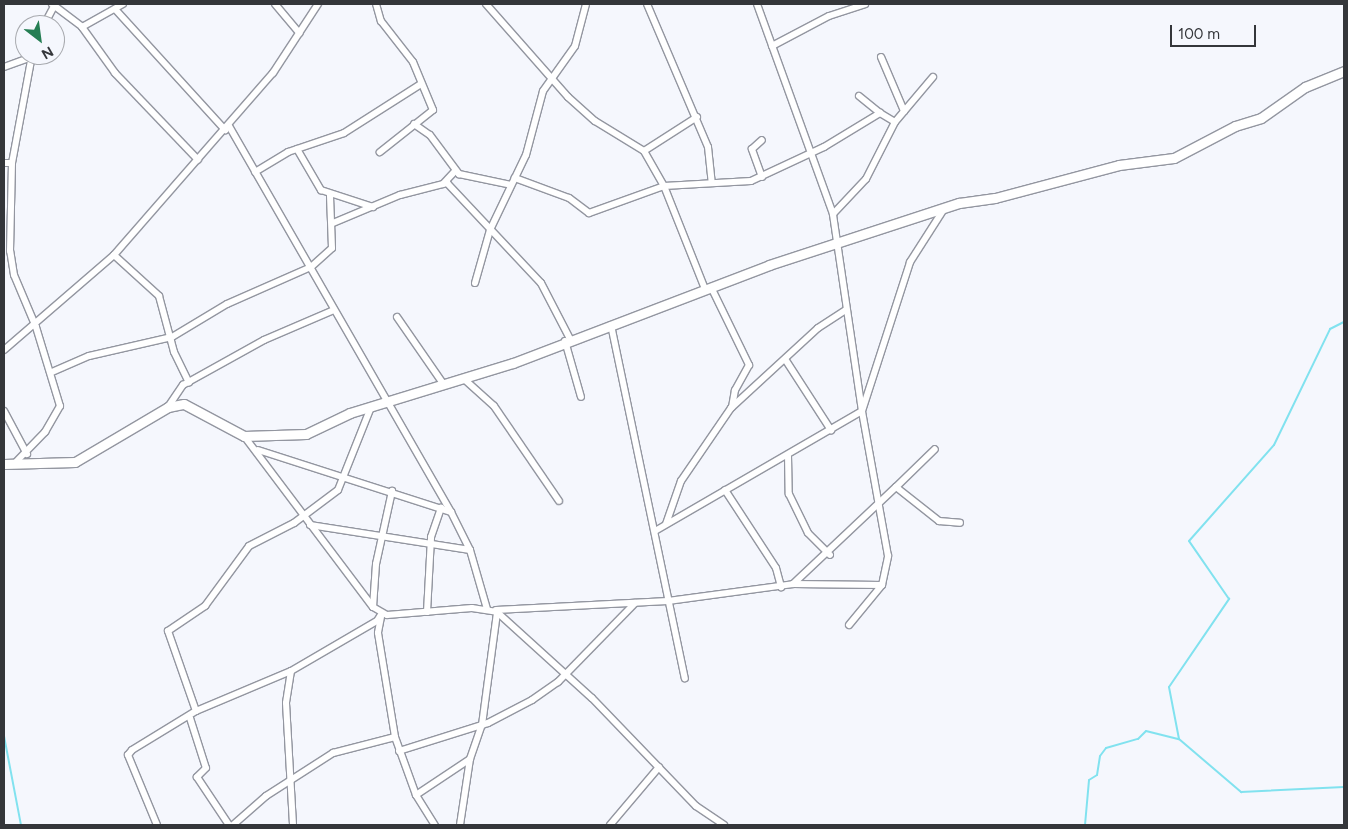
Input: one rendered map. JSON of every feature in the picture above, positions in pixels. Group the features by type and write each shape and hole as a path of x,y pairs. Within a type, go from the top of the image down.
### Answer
{"street":[{"path":"54,4 82,27 115,73 198,160"},
{"path":"82,27 123,4"},
{"path":"275,4 299,33"},
{"path":"4,350 36,326 114,255 274,73 318,4"},
{"path":"376,4 381,21 413,62 433,110 380,152"},
{"path":"486,4 550,79 595,121 644,151 664,186 708,288 749,365 735,390 731,408"},
{"path":"475,283 490,230 515,178 550,79 575,46 586,4"},
{"path":"647,4 697,117 708,147 712,183"},
{"path":"757,4 833,214 862,411 888,556 882,585 849,625"},
{"path":"772,46 829,16 865,4"},
{"path":"115,8 227,128 255,172 334,310 390,402 452,512 470,550 493,610 482,725 470,759 460,825"},
{"path":"881,57 904,111"},
{"path":"8,465 27,454 60,406 52,372 36,326 14,276 12,163 29,65"},
{"path":"244,436 306,434 371,407 464,379 708,288 944,209 1119,165 1174,158 1235,126 1261,118 1305,87 1344,71"},
{"path":"833,214 866,179 895,122 933,77"},
{"path":"255,172 297,149 344,133 421,84"},
{"path":"859,96 895,122"},
{"path":"515,178 564,196 589,213 664,186 712,183 737,184 762,177 812,152 880,113"},
{"path":"644,151 697,117"},
{"path":"414,124 430,135 455,171 483,183 511,186"},
{"path":"762,140 752,149 762,177"},
{"path":"297,149 318,187 330,195 373,207"},
{"path":"4,163 12,163"},
{"path":"333,223 373,207 443,184 455,171"},
{"path":"443,184 460,195 490,230 541,283 567,340 581,397"},
{"path":"52,372 90,356 172,337 227,304 311,267 329,254 333,223 330,195"},
{"path":"655,531 862,411 908,267 944,209"},
{"path":"114,255 160,296 172,337 189,383"},
{"path":"8,465 75,462 168,407 189,383 264,340 334,310"},
{"path":"666,524 681,481 731,408 818,328 846,310"},
{"path":"397,317 444,386"},
{"path":"611,325 685,678"},
{"path":"785,359 831,430"},
{"path":"464,379 494,406 559,501"},
{"path":"168,407 191,405 244,436 258,450 310,525 373,606 382,613 493,610 668,601 793,584 882,585"},
{"path":"196,711 168,631 205,606 249,546 304,516 345,479 371,407"},
{"path":"4,412 27,454"},
{"path":"793,584 830,555 935,449"},
{"path":"258,450 345,479 392,491 452,512"},
{"path":"788,455 789,494 808,532 830,555"},
{"path":"896,487 939,521 960,523"},
{"path":"724,490 776,568 781,587"},
{"path":"373,606 392,491"},
{"path":"427,612 430,546 441,508"},
{"path":"310,525 430,546 470,550"},
{"path":"399,751 482,725 532,700 566,674 635,603"},
{"path":"493,610 566,674 696,806 724,825"},
{"path":"157,825 128,755 190,718 196,711 290,671 377,622 382,613"},
{"path":"382,613 378,633 394,737 416,795 435,825"},
{"path":"290,671 286,703 288,782 293,825"},
{"path":"190,718 206,768 197,777 229,825"},
{"path":"233,825 288,782 345,747 394,737"},
{"path":"416,795 470,759"},
{"path":"610,825 659,767"}],"waterway":[{"path":"1085,825 1089,780 1097,775 1100,756 1106,748 1138,739 1146,731 1179,739 1169,687 1229,599 1189,541 1274,445 1330,329 1344,322"},
{"path":"4,736 21,825"},
{"path":"1179,739 1241,792 1344,787"}]}
